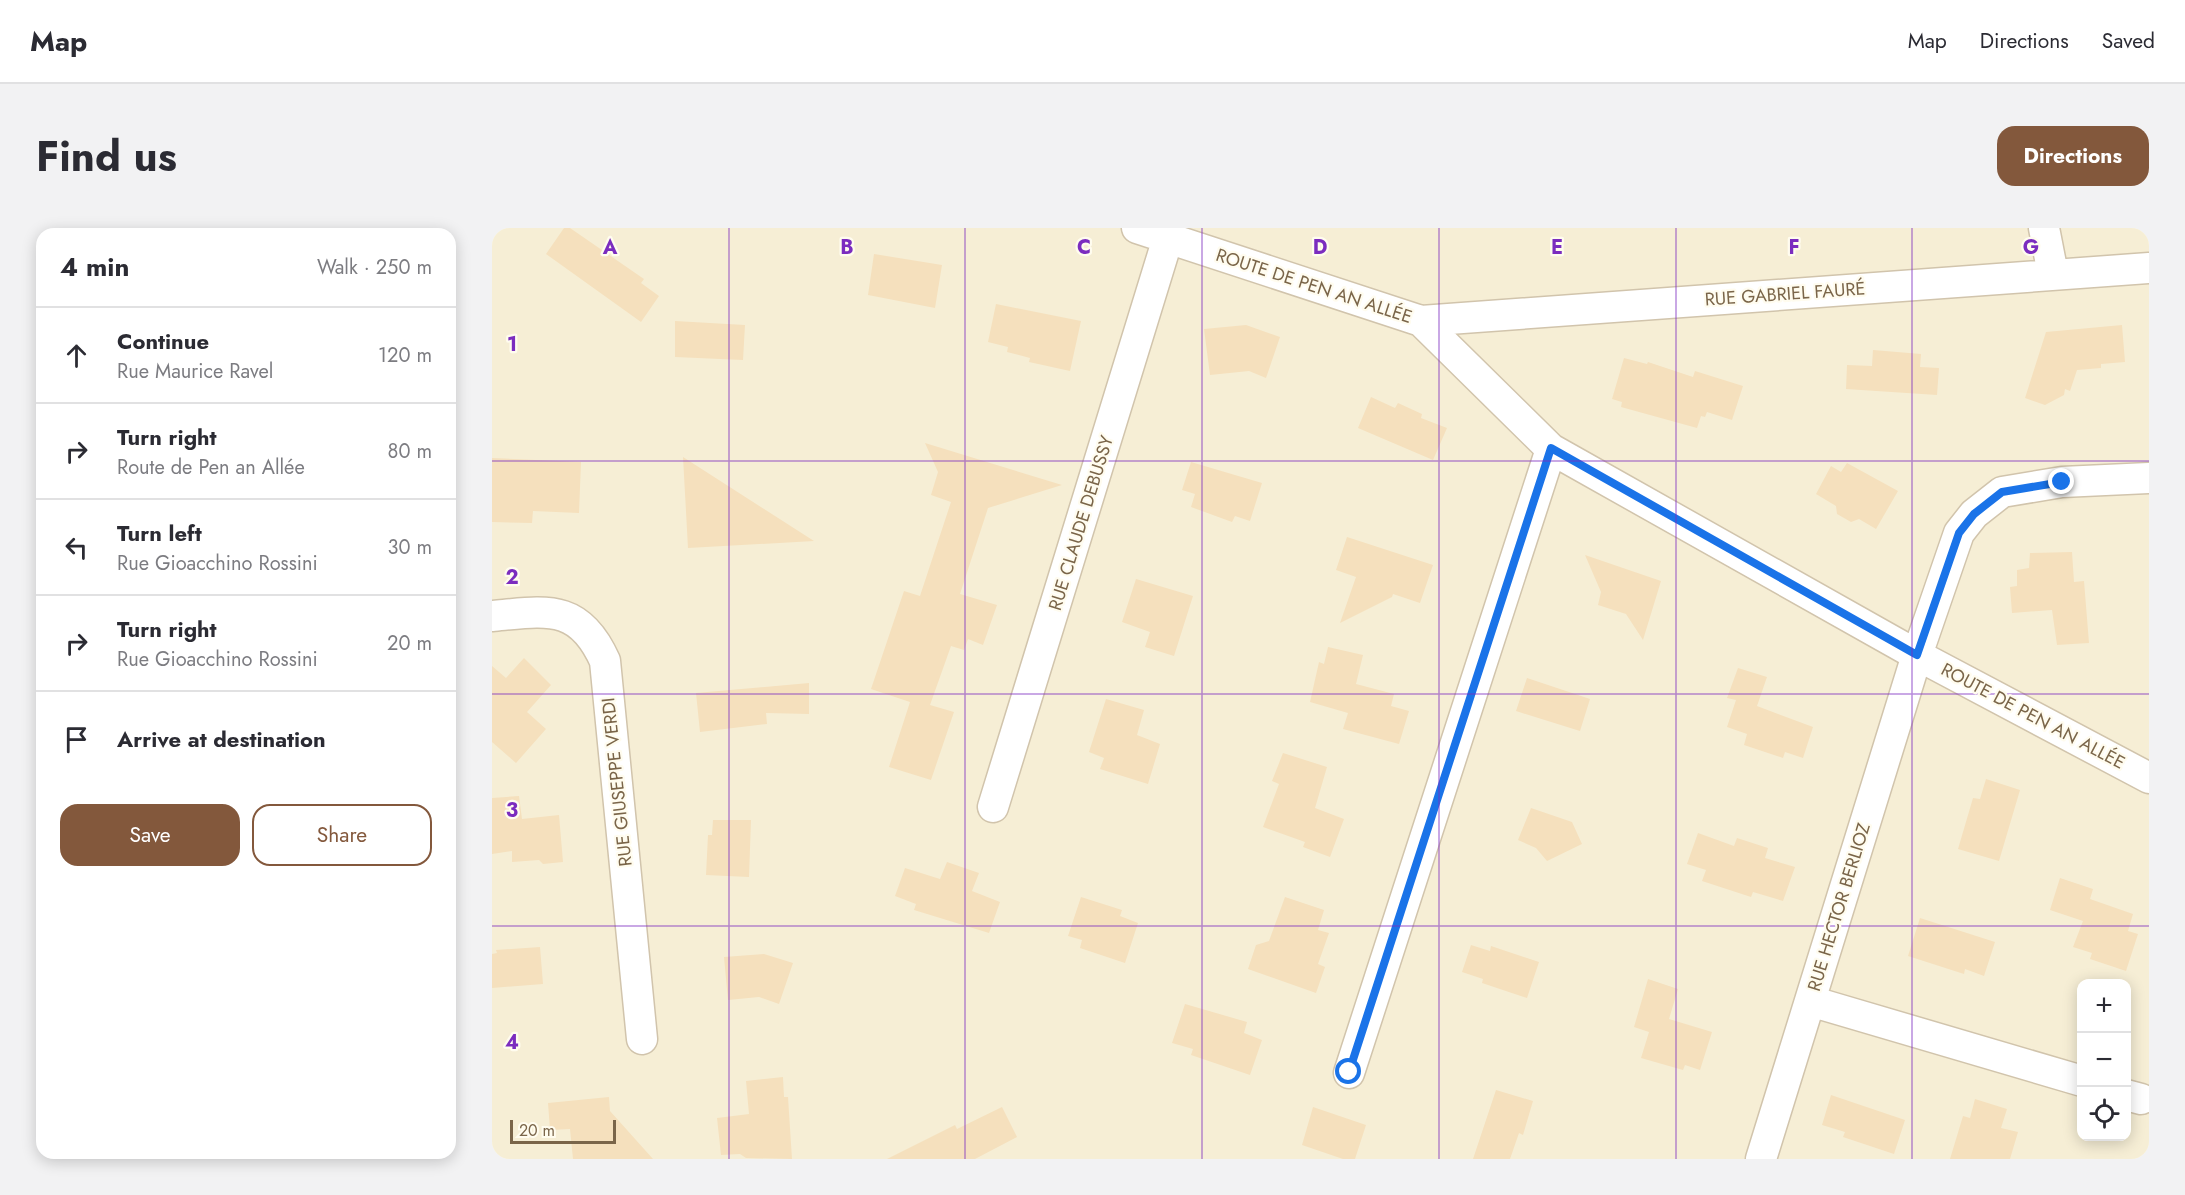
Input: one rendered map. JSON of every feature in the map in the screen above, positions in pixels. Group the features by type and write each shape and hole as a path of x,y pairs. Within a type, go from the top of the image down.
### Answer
{"street":[{"name":"ROUTE DE PEN AN ALLÉE","path":"1137,228 1421,321 1551,448 1917,655 2149,778"},
{"path":"2044,228 2053,274"},
{"name":"RUE CLAUDE DEBUSSY","path":"993,807 1167,238"},
{"name":"RUE GABRIEL FAURÉ","path":"1421,321 2149,268"},
{"path":"1349,1072 1551,448"},
{"name":"RUE HECTOR BERLIOZ","path":"1761,1159 1917,655 1959,533 1974,514 2002,492 2062,482 2149,478"},
{"name":"RUE GIUSEPPE VERDI","path":"492,616 551,611 569,617 586,628 605,661 642,1039"},
{"path":"1810,1001 2077,1081"}],"shaded area":[{"path":"492,228 2149,228 2149,1159 492,1159"}],"building":[{"path":"564,228 570,228 644,279 641,283 659,296 641,322 546,254"},
{"path":"874,254 942,265 935,308 868,295"},
{"path":"996,304 1081,321 1070,371 1029,362 1030,358 1007,352 1008,347 988,342"},
{"path":"675,321 745,325 743,360 675,357"},
{"path":"1246,325 1280,337 1266,378 1249,371 1210,375 1204,329"},
{"path":"2122,325 2125,362 2101,364 2101,368 2077,370 2070,391 2065,389 2064,395 2045,405 2025,398 2046,332"},
{"path":"1873,350 1921,354 1920,367 1939,368 1937,395 1846,389 1847,365 1872,366"},
{"path":"1624,358 1647,364 1648,362 1693,377 1695,371 1743,386 1732,420 1707,412 1705,417 1701,416 1697,428 1621,407 1622,402 1612,399"},
{"path":"1371,397 1395,408 1398,403 1422,414 1421,418 1447,428 1433,460 1358,428"},
{"path":"925,443 1062,485 988,508 960,594 997,605 983,645 968,639 964,650 951,646 930,705 954,712 931,780 889,767 910,702 871,689 904,591 920,596 951,502 931,495 938,472"},
{"path":"683,457 814,541 688,548"},
{"path":"492,458 581,462 579,513 533,511 532,523 492,522"},
{"path":"1191,462 1262,483 1250,521 1235,516 1232,522 1191,507 1195,494 1182,490"},
{"path":"1847,463 1898,491 1876,529 1859,519 1851,522 1837,514 1836,506 1816,494 1831,466 1841,472"},
{"path":"1347,537 1433,565 1420,603 1393,594 1392,597 1340,623 1356,577 1336,570"},
{"path":"2072,552 2074,582 2084,581 2089,643 2057,645 2052,610 2012,613 2010,587 2017,586 2017,570 2029,568 2030,553"},
{"path":"1585,555 1661,581 1643,640 1626,614 1598,605 1601,592"},
{"path":"1136,579 1193,596 1174,656 1145,647 1150,632 1122,622"},
{"path":"1328,647 1363,655 1356,684 1394,694 1391,706 1409,711 1399,744 1343,729 1348,713 1310,702 1319,662 1324,664"},
{"path":"524,658 551,685 527,712 546,729 516,763 492,742 492,666 506,678"},
{"path":"1738,668 1767,677 1757,706 1813,727 1803,758 1785,752 1783,758 1744,745 1747,734 1727,727 1736,700 1727,698"},
{"path":"1527,678 1590,699 1580,731 1516,711"},
{"path":"809,683 809,714 766,713 767,724 700,732 696,693"},
{"path":"1106,699 1144,710 1137,735 1160,744 1148,784 1100,769 1104,758 1089,752"},
{"path":"1283,753 1327,767 1315,808 1344,819 1330,857 1303,847 1305,842 1263,827 1279,784 1272,781"},
{"path":"1986,779 2020,790 1999,861 1958,849 1973,798 1980,799"},
{"path":"519,796 522,819 559,815 563,862 543,864 539,860 512,862 512,851 492,854 492,798"},
{"path":"1531,808 1572,822 1582,844 1547,861 1536,848 1518,840"},
{"path":"713,820 751,820 749,877 706,875 708,835 712,835"},
{"path":"1698,833 1734,846 1737,838 1768,848 1765,858 1795,867 1783,901 1753,892 1751,897 1702,881 1706,870 1687,864"},
{"path":"947,862 979,873 972,891 1000,902 989,933 914,910 916,904 895,896 905,868 940,879"},
{"path":"2060,878 2093,889 2090,899 2133,914 2128,931 2138,934 2126,971 2090,959 2092,953 2073,947 2083,921 2050,910"},
{"path":"1081,897 1122,910 1120,916 1138,923 1125,963 1080,948 1082,940 1068,936"},
{"path":"1285,897 1324,910 1318,930 1329,933 1318,964 1325,967 1316,993 1248,969 1256,945 1269,941"},
{"path":"1920,918 1995,942 1984,976 1965,969 1964,974 1908,956"},
{"path":"1471,945 1490,951 1491,946 1539,962 1527,998 1482,983 1483,979 1462,972"},
{"path":"540,947 543,984 492,988 492,954 497,953 496,950"},
{"path":"764,954 793,963 779,1004 759,997 728,1000 724,957"},
{"path":"1648,979 1678,989 1669,1019 1712,1032 1700,1070 1685,1065 1683,1070 1641,1058 1649,1032 1634,1027"},
{"path":"1185,1004 1247,1022 1244,1033 1262,1040 1250,1075 1191,1055 1193,1049 1172,1043"},
{"path":"783,1077 784,1097 788,1097 792,1159 746,1158 740,1154 721,1155 717,1118 749,1114 746,1081"},
{"path":"1496,1090 1533,1101 1523,1135 1519,1133 1510,1159 1473,1159"},
{"path":"1831,1095 1905,1120 1894,1154 1843,1137 1845,1132 1822,1125"},
{"path":"609,1097 610,1111 653,1159 573,1159 570,1129 550,1130 548,1103"},
{"path":"1975,1099 2007,1109 2001,1128 2018,1132 2010,1159 1950,1159 1963,1116 1970,1118"},
{"path":"1002,1107 1017,1137 975,1159 887,1159 955,1125 957,1129"},
{"path":"1313,1107 1366,1125 1355,1159 1343,1159 1302,1145"}],"route":[{"path":"1349,1072 1551,448 1917,655 1959,533 1974,514 2002,492 2062,482"}]}
